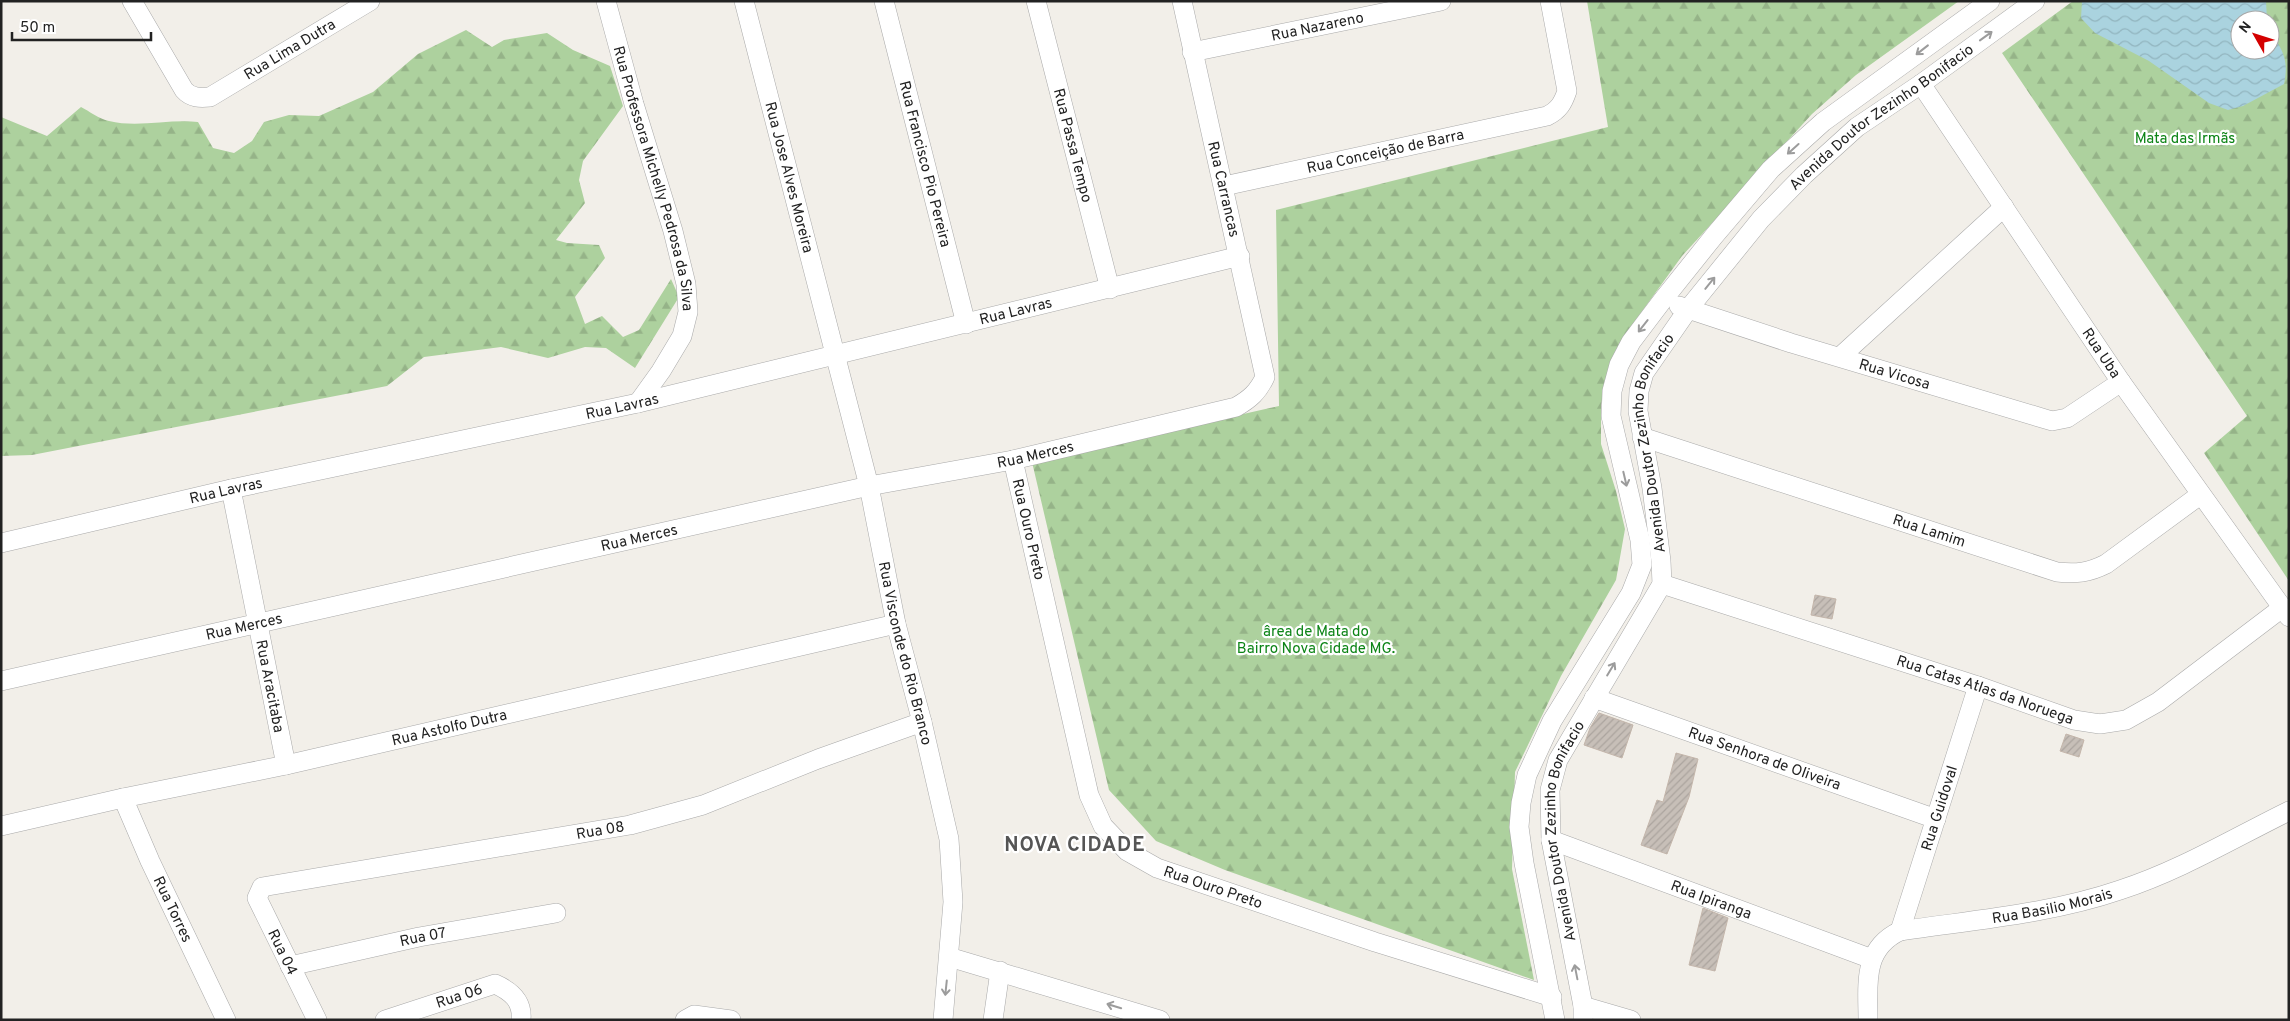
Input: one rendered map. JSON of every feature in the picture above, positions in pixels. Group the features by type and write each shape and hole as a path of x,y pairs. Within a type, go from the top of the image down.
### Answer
{"street":[{"name":"Rua Lima Dutra","path":"132,1 184,90 188,95 200,98 210,97 370,1"},
{"name":"Rua Professora Michelly Pedrosa da Silva","path":"606,1 634,104 673,231 687,294 688,312 682,336 661,371 638,403"},
{"name":"Rua Jose Alves Moreira","path":"744,1 834,354"},
{"name":"Rua Francisco Pio Pereira","path":"884,1 966,324"},
{"name":"Rua Passa Tempo","path":"1036,1 1110,288"},
{"name":"Rua Carrancas","path":"1182,1 1192,52 1240,256 1265,377"},
{"name":"Rua Nazareno","path":"1192,52 1441,1"},
{"name":"Rua Conceição de Barra","path":"1224,186 1547,116 1557,111 1564,101 1567,90 1550,1"},
{"name":"Avenida Doutor Zezinho Bonifacio","path":"1555,1020 1552,997 1524,863 1519,828 1521,803 1527,775 1552,721 1631,593 1642,565 1640,540 1611,416 1612,391 1619,365 1631,342 1662,301 1771,169 1823,122 1990,1"},
{"name":"Avenida Doutor Zezinho Bonifacio","path":"1583,1013 1551,840 1550,790 1558,760 1662,584 1652,488 1638,411 1639,391 1644,373 1689,308 1761,220 1804,175 1856,127 1921,84 2035,1"},
{"name":"Rua Uba","path":"1921,84 2121,382 2285,612"},
{"path":"1841,356 2004,207"},
{"name":"Rua Lavras","path":"1,543 231,489 638,403 1240,256"},
{"name":"Rua Vicosa","path":"1662,301 1689,308 1791,343 1841,356 2052,421 2067,418 2121,382"},
{"name":"Rua Visconde do Rio Branco","path":"834,354 869,486 896,624 922,722 949,839 953,902 950,957"},
{"name":"Rua Merces","path":"1,681 869,486 1013,460 1236,407 1249,400 1259,390 1265,377"},
{"name":"Rua Lamim","path":"1642,437 2056,572 2076,574 2090,572 2106,564 2200,495"},
{"name":"Rua Ouro Preto","path":"1013,460 1089,795 1104,826 1127,851 1157,868 1234,895 1552,997"},
{"name":"Rua Aracitaba","path":"231,489 286,765"},
{"name":"Rua Catas Atlas da Noruega","path":"1662,584 1978,686 2074,720 2100,724 2126,720 2158,702 2285,612"},
{"name":"Rua Astolfo Dutra","path":"1,826 123,798 286,765 896,624"},
{"name":"Rua Guidoval","path":"1900,931 1978,686"},
{"name":"Rua Senhora de Oliveira","path":"1594,698 1936,819"},
{"name":"Rua 08","path":"265,886 630,825 703,805 818,759 922,722"},
{"name":"Rua Torres","path":"123,798 150,861 226,1020"},
{"name":"Rua Basilio Morais","path":"1868,1020 1868,978 1872,959 1887,937 1900,931 2074,904 2121,890 2183,864 2289,811"},
{"name":"Rua Ipiranga","path":"1551,840 1872,959"},
{"name":"Rua 04","path":"265,886 259,891 257,898 318,1020"},
{"name":"Rua 07","path":"290,966 419,937 556,913"},
{"path":"943,1020 950,957 1160,1020"},
{"path":"993,1020 1000,971"},
{"name":"Rua 06","path":"385,1020 495,984 507,989 516,998 522,1015"},
{"path":"1583,1013 1631,1020"},
{"path":"684,1020 694,1015 731,1020"}],"green space":[{"name":"ârea de Mata do Bairro Nova Cidade MG.","path":"1587,1 1959,1 1856,75 1812,114 1682,256 1622,339 1606,380 1601,405 1601,444 1616,491 1625,529 1616,580 1561,676 1515,772 1512,869 1534,980 1225,870 1156,841 1109,790 1032,462 1279,406 1276,210 1608,127"},
{"name":"Mata das Irmãs","path":"2073,1 2289,1 2289,581 2204,453 2247,416 2002,53"},
{"path":"466,30 492,47 504,40 547,33 573,50 610,66 623,106 583,161 579,180 585,203 556,240 567,243 599,245 605,258 575,297 585,324 602,316 623,337 639,330 671,279 679,297 635,368 606,348 585,347 548,358 501,347 424,357 387,386 32,455 1,456 1,117 47,136 81,107 102,119 120,123 198,122 213,148 234,153 252,141 264,122 289,115 319,116 373,92 418,54"}],"water":[{"path":"2082,1 2266,1 2266,10 2230,10 2230,60 2280,60 2280,48 2286,66 2284,84 2243,106 2228,110 2209,103 2149,61 2095,33 2081,18"}],"building":[{"path":"1815,595 1836,599 1832,619 1811,615"},
{"path":"1599,713 1633,725 1622,758 1584,745 1590,728"},
{"path":"2066,734 2084,740 2079,757 2060,751"},
{"path":"1676,753 1698,759 1689,797 1667,854 1641,845 1657,800 1663,802"},
{"path":"1703,908 1728,918 1715,971 1689,965"}],"district":[{"name":"NOVA CIDADE","path":"1075,844"}]}
